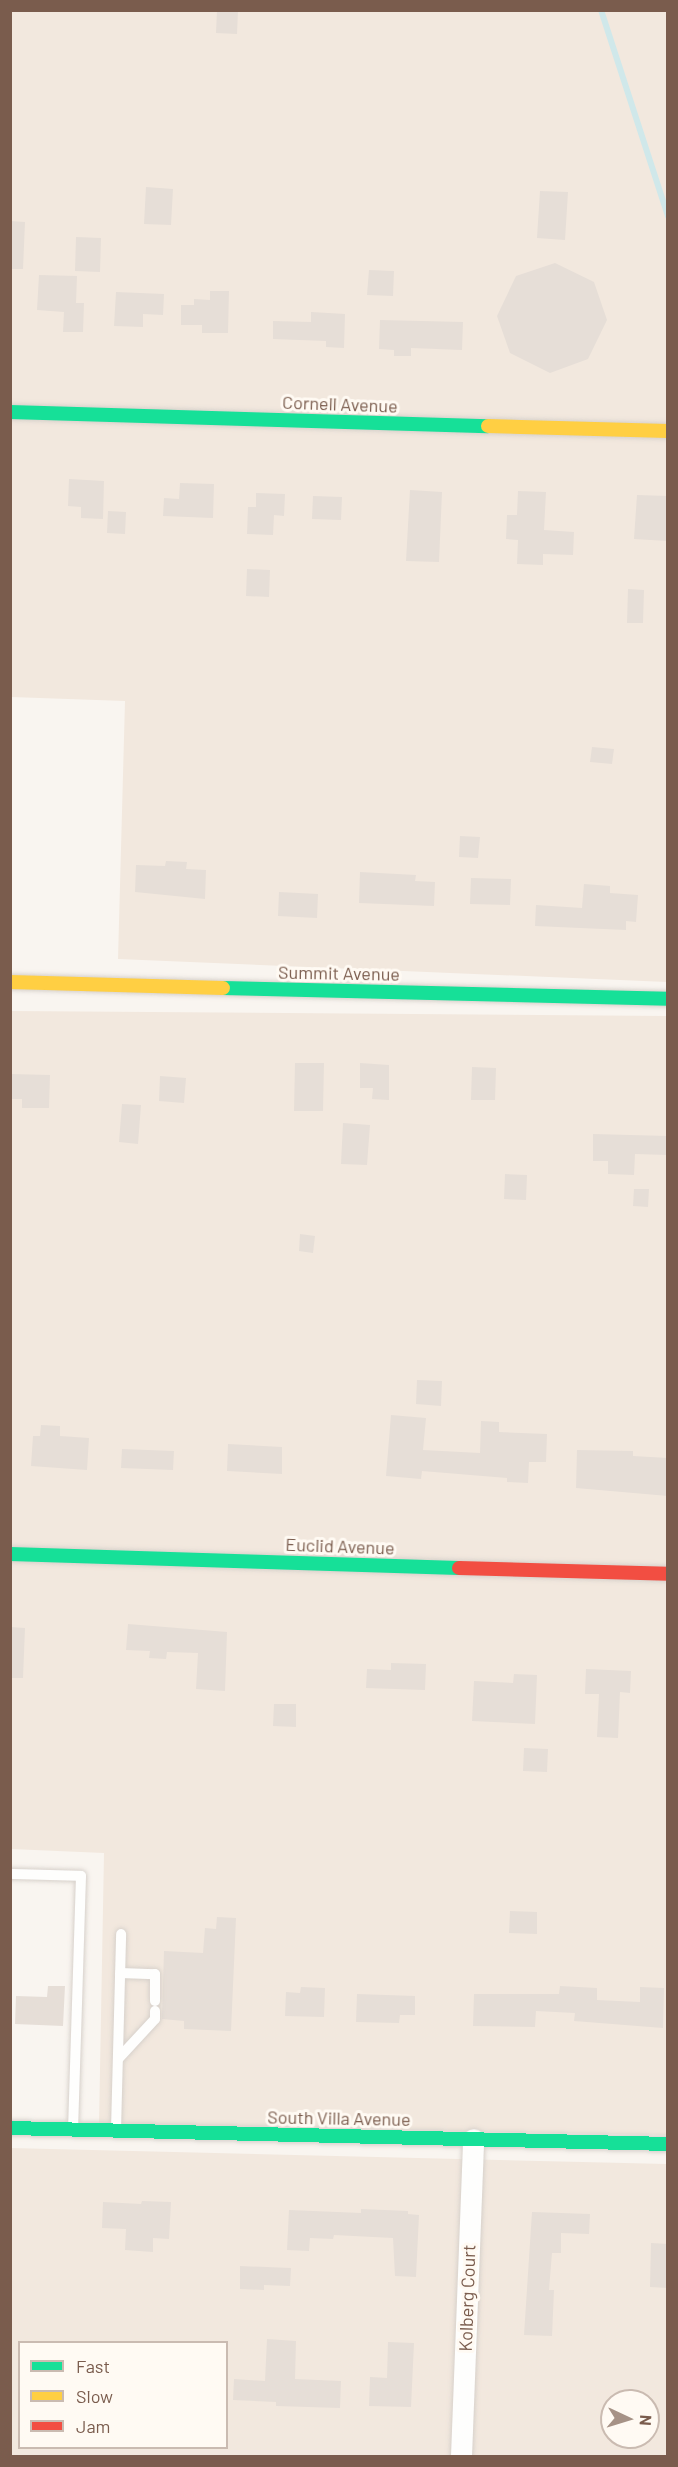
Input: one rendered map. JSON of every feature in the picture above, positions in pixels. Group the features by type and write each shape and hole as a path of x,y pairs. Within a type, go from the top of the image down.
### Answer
{"street":[{"name":"Cornell Avenue","path":"10,412 668,431"},
{"name":"Summit Avenue","path":"10,982 668,999"},
{"name":"Euclid Avenue","path":"10,1554 668,1574"},
{"name":"South Villa Avenue","path":"10,2128 668,2144"},
{"name":"Kolberg Court","path":"461,2457 473,2139"}],"lane":[{"path":"10,1874 81,1876 73,2129"},
{"path":"116,2130 121,1934"},
{"path":"118,2059 155,2019 155,1974 120,1973"}],"shaded area":[{"path":"11,11 667,11 667,982 118,959 125,701 11,697"},
{"path":"10,1011 667,1016 667,2135 99,2124 104,1853 11,1849"},
{"path":"10,2148 667,2164 667,2456 11,2456"}],"building":[{"path":"217,10 238,10 237,34 216,33"},
{"path":"146,187 173,189 171,225 144,224"},
{"path":"540,191 568,192 565,240 537,238"},
{"path":"10,221 25,222 23,269 10,269"},
{"path":"76,237 101,238 100,272 75,271"},
{"path":"555,263 594,282 607,320 588,359 550,373 510,353 497,316 516,276"},
{"path":"369,270 394,271 393,296 367,295"},
{"path":"39,275 77,276 76,303 84,303 83,332 63,332 64,312 37,310"},
{"path":"210,291 229,291 228,333 202,333 202,325 181,325 181,305 194,305 194,299 210,300"},
{"path":"116,292 164,294 163,315 143,314 143,327 114,326"},
{"path":"311,312 345,314 344,348 326,347 326,341 273,339 273,321 311,322"},
{"path":"380,320 463,322 462,350 411,348 411,356 394,356 394,350 379,349"},
{"path":"69,479 104,481 103,519 81,518 81,507 68,506"},
{"path":"180,483 214,484 213,518 163,516 164,498 179,499"},
{"path":"410,490 442,492 439,562 406,561"},
{"path":"518,491 546,492 544,530 574,532 573,555 543,554 543,565 517,564 518,540 506,539 507,515 517,515"},
{"path":"256,493 285,494 284,516 274,515 273,535 247,534 248,507 256,507"},
{"path":"637,495 668,496 668,541 634,539"},
{"path":"313,496 342,497 341,520 312,519"},
{"path":"108,511 126,512 125,534 107,533"},
{"path":"247,569 270,570 269,597 246,596"},
{"path":"628,589 644,590 643,623 627,623"},
{"path":"592,747 614,749 612,764 590,762"},
{"path":"460,836 480,837 478,858 459,857"},
{"path":"166,861 187,862 186,869 206,870 205,899 135,892 136,865 165,866"},
{"path":"360,872 416,875 415,881 435,882 434,906 359,903"},
{"path":"471,878 511,879 510,905 470,904"},
{"path":"584,884 610,886 610,893 638,895 636,922 626,921 626,930 535,926 536,905 582,908"},
{"path":"279,892 318,894 317,918 278,916"},
{"path":"295,1063 324,1063 323,1111 294,1111"},
{"path":"360,1063 389,1065 389,1100 372,1099 373,1088 360,1088"},
{"path":"472,1067 496,1068 495,1100 471,1100"},
{"path":"10,1074 50,1075 49,1108 22,1108 22,1099 10,1099"},
{"path":"160,1076 186,1078 184,1103 159,1101"},
{"path":"122,1104 141,1105 138,1144 119,1142"},
{"path":"343,1123 370,1125 367,1165 341,1164"},
{"path":"593,1134 668,1136 668,1155 635,1154 634,1175 608,1174 608,1161 593,1161"},
{"path":"505,1174 527,1175 526,1200 504,1199"},
{"path":"634,1189 649,1189 648,1207 633,1206"},
{"path":"300,1234 315,1236 313,1253 299,1251"},
{"path":"417,1380 442,1381 441,1406 416,1404"},
{"path":"391,1415 426,1418 423,1450 480,1453 481,1421 499,1422 499,1432 547,1434 546,1462 529,1462 528,1483 507,1482 507,1478 422,1471 421,1479 386,1476"},
{"path":"41,1425 60,1426 60,1436 89,1438 87,1470 31,1466 33,1436 40,1436"},
{"path":"228,1444 282,1447 282,1474 227,1471"},
{"path":"122,1449 174,1451 173,1470 121,1468"},
{"path":"577,1450 633,1451 633,1456 668,1458 668,1496 576,1488"},
{"path":"128,1624 227,1632 225,1691 196,1689 198,1653 167,1652 166,1659 149,1658 150,1651 126,1650"},
{"path":"10,1627 25,1628 23,1678 10,1678"},
{"path":"391,1663 426,1664 425,1690 366,1688 367,1669 391,1670"},
{"path":"586,1669 631,1671 630,1693 620,1692 618,1738 597,1737 599,1694 585,1694"},
{"path":"514,1674 537,1675 535,1724 472,1721 474,1681 513,1683"},
{"path":"274,1704 296,1704 296,1727 273,1726"},
{"path":"524,1748 548,1749 547,1772 523,1771"},
{"path":"510,1911 537,1912 537,1934 509,1933"},
{"path":"217,1917 236,1918 231,2031 184,2029 184,2021 162,2019 164,1951 203,1953 205,1928 216,1929"},
{"path":"48,1986 65,1986 63,2026 15,2024 16,1996 47,1997"},
{"path":"560,1986 597,1988 597,2000 640,2002 640,1987 664,1988 663,2028 574,2021 575,2013 536,2011 535,2027 473,2026 474,1994 559,1994"},
{"path":"301,1987 325,1988 324,2017 285,2016 286,1992 300,1993"},
{"path":"357,1994 415,1996 415,2015 400,2015 399,2023 356,2022"},
{"path":"142,2201 171,2202 169,2239 153,2238 153,2252 125,2250 126,2229 102,2228 103,2202 141,2204"},
{"path":"361,2209 408,2211 408,2214 419,2215 416,2277 395,2276 393,2238 334,2235 333,2239 310,2238 309,2251 287,2250 289,2210 361,2213"},
{"path":"532,2212 590,2214 589,2234 561,2233 561,2253 552,2253 549,2290 554,2290 552,2336 524,2335"},
{"path":"651,2243 668,2244 668,2288 650,2287"},
{"path":"240,2266 291,2268 290,2286 264,2285 264,2290 240,2289"},
{"path":"267,2339 296,2341 295,2379 341,2381 340,2408 276,2406 276,2402 233,2400 234,2379 265,2381"},
{"path":"388,2342 414,2343 411,2407 369,2406 370,2377 387,2378"}],"waterway":[{"path":"601,10 668,216"}],"traffic: fast":[{"path":"10,412 488,426"},
{"path":"223,988 668,999"},
{"path":"10,1554 459,1568"},
{"path":"10,2128 668,2144"}],"traffic: slow":[{"path":"488,426 668,431"},
{"path":"10,982 223,988"}],"traffic: jam":[{"path":"459,1568 668,1574"}]}
